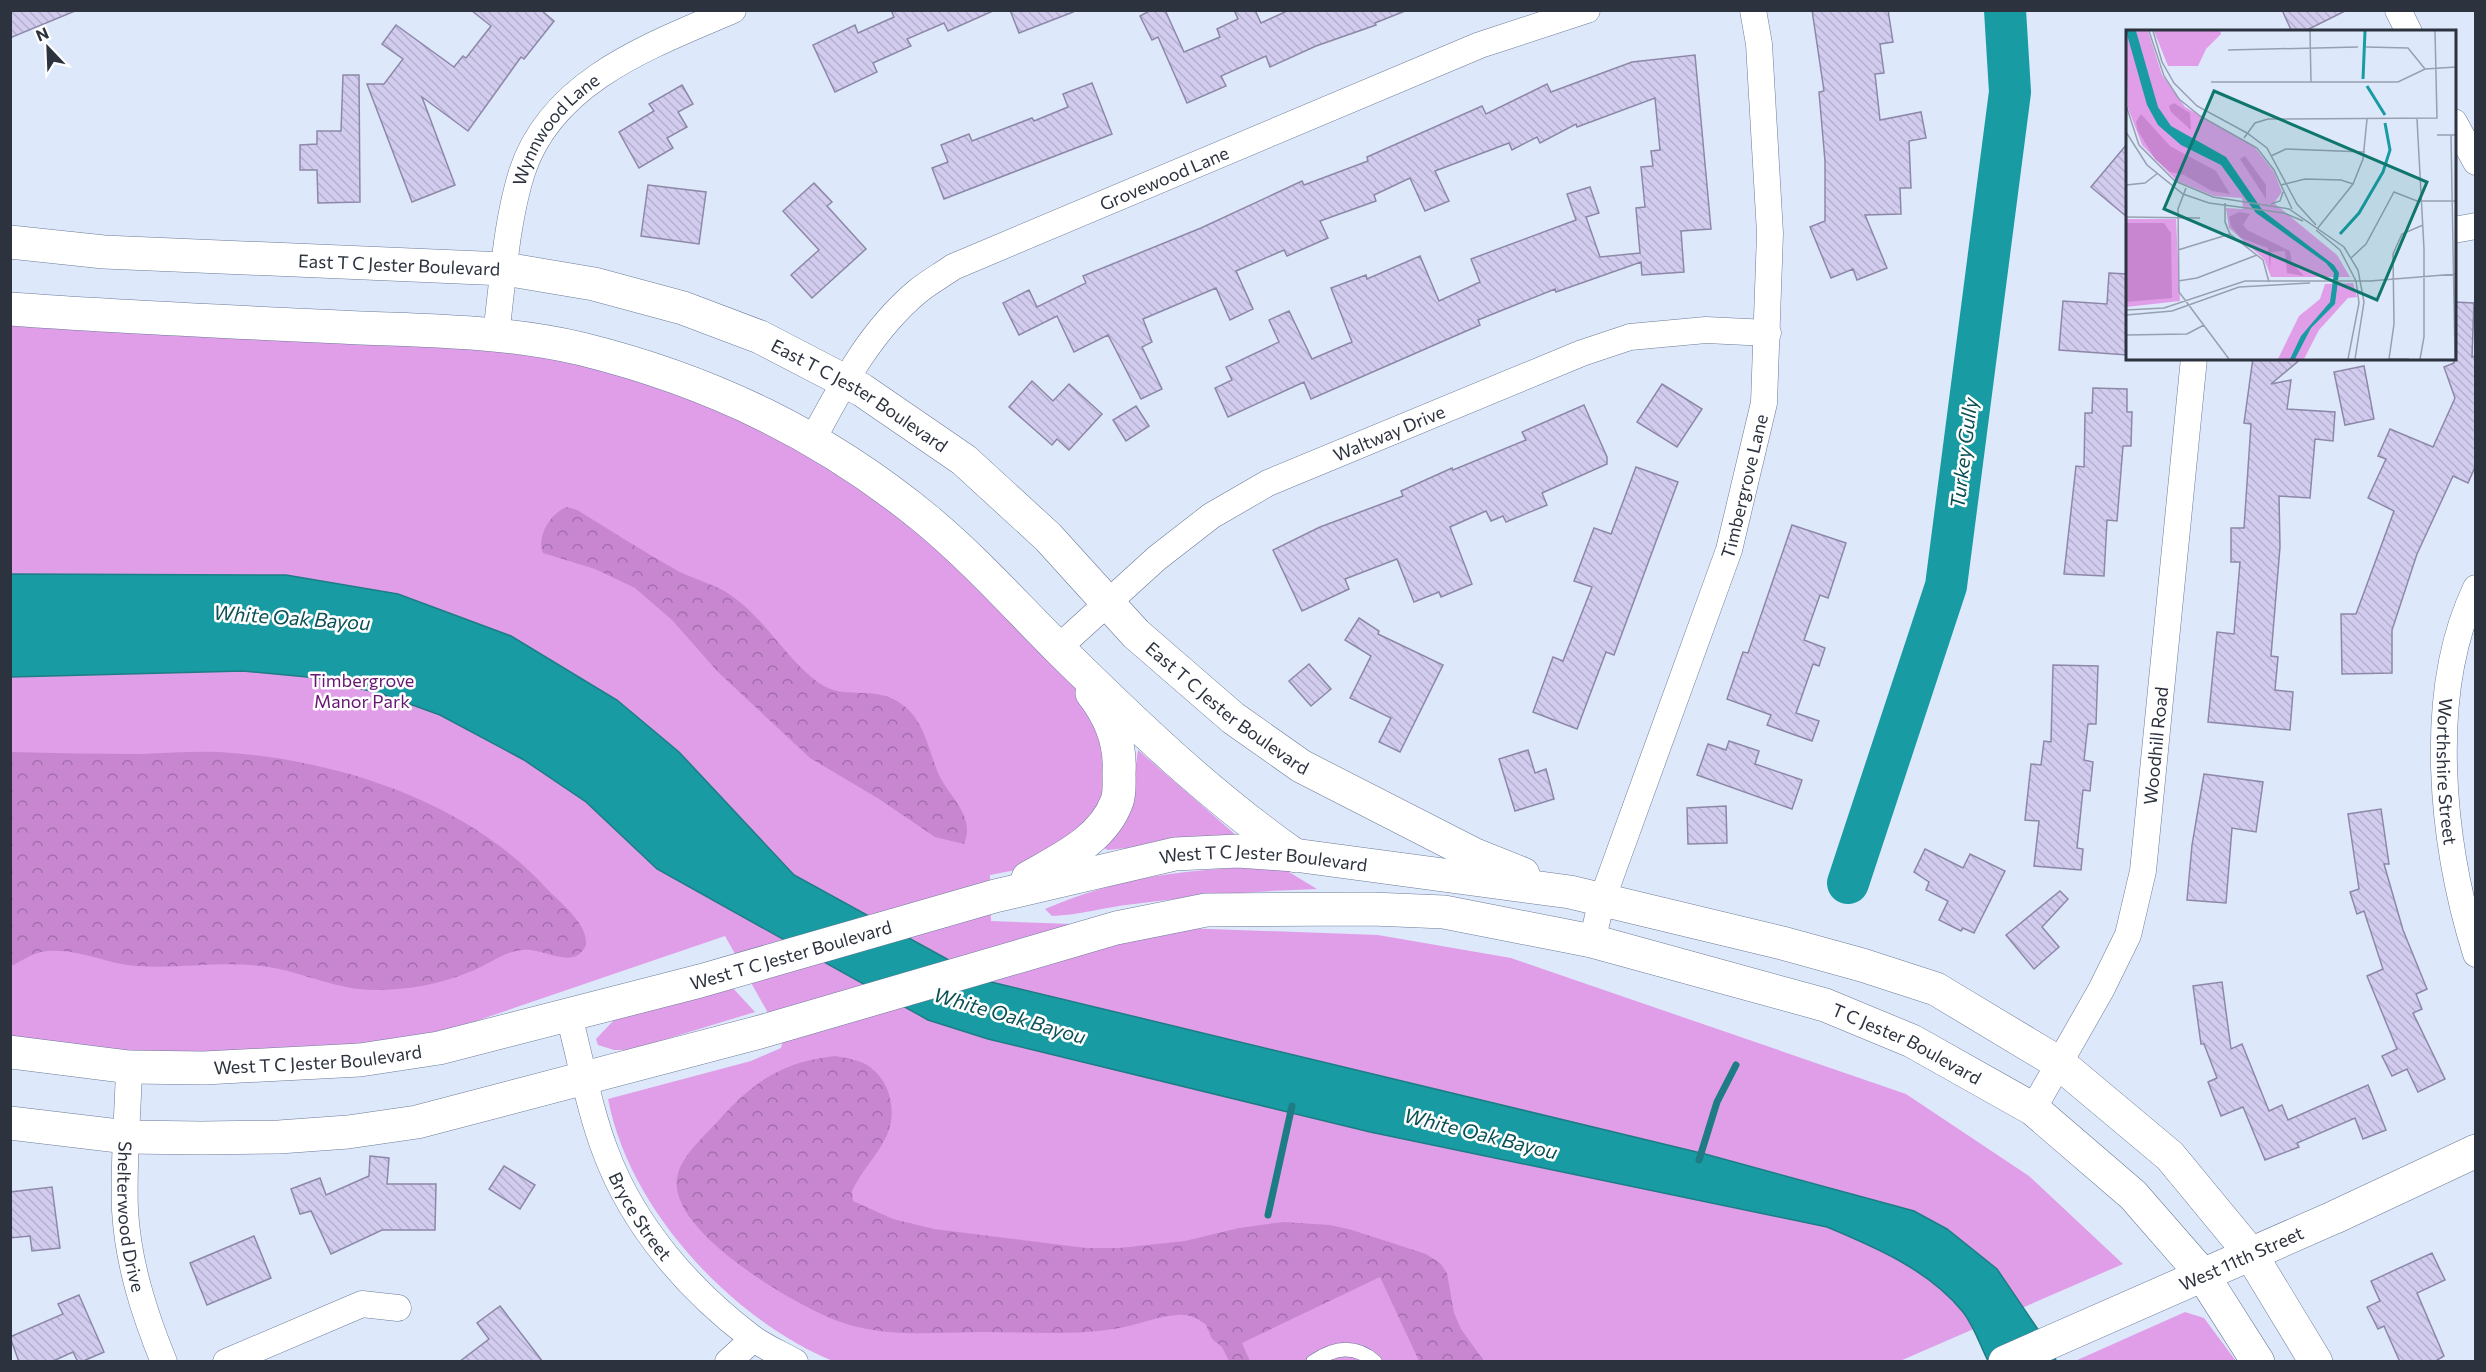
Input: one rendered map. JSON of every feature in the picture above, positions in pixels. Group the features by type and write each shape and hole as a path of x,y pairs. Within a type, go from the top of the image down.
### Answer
{"main road":[{"name":"East T C Jester Boulevard","path":"10,242 104,252 505,269 594,284 683,308 760,337 862,390 964,460 1048,537 1136,634 1233,718 1301,766 1473,854 1570,892"},
{"path":"10,309 120,317 496,334 579,348 666,373 721,394 813,439 926,519 989,576 1058,648 1197,779 1294,855 1340,883 1373,886 1444,912"},
{"path":"995,896 1073,852 1098,831 1118,800 1121,754 1106,711 1058,648"},
{"name":"West T C Jester Boulevard","path":"10,1052 129,1067 279,1066 360,1060 439,1048 700,981 995,896 1175,854 1238,851 1294,855 1570,892"},
{"path":"1570,892 1782,943 1936,989 2059,1063 2170,1156 2250,1253 2316,1362"},
{"path":"10,1123 127,1137 279,1137 348,1132 417,1122 586,1080 760,1032 1116,928 1206,910 1325,909 1444,912"},
{"name":"T C Jester Boulevard","path":"1444,912 1592,941 1825,1005 1912,1041 2033,1109 2133,1195 2202,1274 2258,1362"},
{"name":"West 11th Street","path":"2005,1362 2105,1315 2335,1217 2475,1151"}],"street":[{"name":"Wynnwood Lane","path":"496,334 512,218 523,172 537,140 558,111 597,75 650,46 733,10"},
{"name":"Grovewood Lane","path":"813,439 844,381 876,335 918,290 953,267 1480,45 1587,10"},
{"name":"Timbergrove Lane","path":"1592,941 1602,900 1729,550 1764,403 1770,234 1759,44 1753,10"},
{"path":"2398,10 2408,30"},
{"path":"2456,126 2475,162"},
{"path":"2456,230 2475,226"},
{"name":"Waltway Drive","path":"1058,648 1157,558 1211,516 1268,483 1560,362 1630,337 1706,330 1768,333"},
{"name":"Woodhill Road","path":"2033,1109 2128,935 2143,871 2194,360"},
{"name":"Worthshire Street","path":"2475,588 2461,618 2451,668 2445,729 2444,779 2457,885 2475,954"},
{"name":"Bryce Street","path":"569,1016 606,1153 623,1190 654,1241 691,1286 753,1339 795,1362"},
{"name":"Shelterwood Drive","path":"129,1067 125,1210 131,1257 144,1311 164,1362"},
{"path":"226,1362 362,1304 398,1308"},
{"path":"728,1362 753,1339"}],"lane":[{"path":"1313,1362 1344,1348 1355,1349 1375,1362"}],"green space":[{"name":"Timbergrove Manor Park","path":"10,322 485,346 613,369 784,437 936,542 1095,708 1112,757 1098,816 1026,868 990,875 991,921 1378,935 1511,958 1906,1094 2029,1176 2123,1264 1900,1361 833,1361 795,1342 758,1318 723,1289 690,1256 662,1219 638,1180 620,1140 608,1099 751,1061 781,1048 783,1040 725,936 441,1033 284,1054 122,1052 11,1038"},
{"path":"567,507 577,510 678,571 732,596 755,616 796,662 819,683 837,691 878,694 897,701 907,708 920,726 941,779 964,816 967,830 964,844 935,837 879,799 810,758 718,672 672,620 635,588 595,569 543,553 541,547 546,526 556,514"},
{"path":"1138,750 1237,836 1108,850 1104,848 1135,771"},
{"path":"11,752 142,754 219,752 263,756 352,775 438,808 477,831 514,857 578,921 583,929 586,945 581,953 566,958 531,950 515,951 449,979 388,990 347,987 269,967 236,964 137,966 59,951 38,953 11,966"},
{"path":"1279,866 1317,889 1180,899 1052,916 1045,909 1075,897 1132,881 1217,869"},
{"path":"730,985 755,1012 630,1050 614,1050 598,1045 596,1039 615,1019"},
{"path":"835,1056 862,1063 877,1073 887,1089 892,1108 887,1135 852,1191 853,1201 893,1219 934,1229 1086,1248 1119,1248 1185,1241 1239,1228 1284,1222 1330,1225 1352,1230 1426,1254 1440,1263 1447,1273 1454,1313 1461,1329 1484,1361 1419,1361 1380,1277 1242,1343 1250,1361 1229,1361 1222,1347 1212,1339 1206,1325 1196,1318 1185,1315 1155,1319 1120,1328 1051,1333 890,1332 872,1330 835,1320 791,1299 764,1282 712,1242 692,1220 679,1199 677,1178 683,1161 694,1146 744,1094 784,1069 799,1063"},
{"path":"2185,1312 2204,1318 2236,1361 2075,1361"}],"water":[{"name":"White Oak Bayou","path":"10,574 286,575 398,594 511,636 617,700 679,752 794,875 987,981 1705,1154 1914,1211 1947,1229 1997,1269 2054,1353 2056,1361 1988,1361 1967,1317 1934,1284 1900,1261 1827,1227 1370,1132 988,1039 928,1020 657,869 586,802 524,760 440,715 382,694 318,678 243,671 11,677"}],"building":[{"path":"10,10 75,10 75,11 10,38"},
{"path":"471,10 541,10 554,21 524,59 521,57 468,131 422,97 455,185 412,202 367,84 384,84 403,59 382,44 396,25 454,67 463,56 466,58 491,26"},
{"path":"891,10 995,10 948,31 944,23 907,39 911,46 873,63 877,72 835,92 813,45 855,25 858,33 894,17"},
{"path":"1010,10 1072,10 1073,12 1019,33"},
{"path":"1151,10 1165,10 1184,52 1220,37 1217,29 1238,19 1234,10 1255,10 1261,23 1289,10 1405,11 1375,23 1376,25 1316,46 1270,67 1266,56 1221,76 1226,86 1187,103 1158,37 1152,40 1140,16"},
{"path":"1812,10 1888,10 1893,42 1880,44 1884,73 1875,74 1880,120 1921,112 1926,138 1909,141 1911,188 1900,188 1901,214 1865,215 1887,268 1857,280 1853,269 1831,278 1810,227 1825,221 1825,161 1819,92 1824,91"},
{"path":"2282,10 2347,10 2307,30 2291,30"},
{"path":"1695,55 1711,229 1681,231 1684,272 1642,275 1641,262 1556,292 1555,289 1478,320 1480,325 1311,399 1304,382 1228,417 1215,388 1232,380 1226,367 1279,342 1269,320 1289,311 1312,359 1352,342 1331,288 1366,275 1367,279 1420,256 1439,301 1480,282 1471,259 1576,220 1567,194 1590,187 1599,213 1586,217 1600,257 1640,253 1636,208 1645,207 1641,167 1653,166 1651,151 1660,150 1655,98 1577,127 1576,124 1540,143 1537,137 1512,150 1509,143 1435,171 1449,201 1425,211 1410,178 1374,195 1376,201 1320,221 1328,238 1287,256 1284,250 1236,271 1253,309 1230,320 1216,288 1143,319 1152,342 1142,347 1162,389 1141,399 1108,335 1074,352 1057,316 1019,335 1003,303 1029,290 1037,307 1086,283 1083,276 1201,228 1302,181 1304,185 1368,161 1367,157 1482,106 1486,114 1547,84 1551,92 1632,62"},
{"path":"343,75 359,75 360,202 318,203 317,170 300,170 300,145 317,144 317,131 341,131"},
{"path":"1092,83 1112,134 944,199 932,168 948,162 941,145 969,134 972,141 1032,118 1034,121 1068,107 1063,94"},
{"path":"682,85 693,104 678,112 687,127 667,138 673,148 639,168 619,132 654,111 649,104"},
{"path":"2126,145 2126,216 2091,187"},
{"path":"814,183 832,202 827,206 866,249 812,298 791,275 819,250 783,211"},
{"path":"648,185 706,192 699,244 641,236"},
{"path":"2109,273 2126,274 2126,355 2059,350 2063,301 2107,304"},
{"path":"2456,302 2474,303 2472,357 2475,356 2475,467 2468,483 2453,476 2417,554 2392,630 2392,673 2342,674 2341,614 2356,614 2394,511 2368,498 2386,459 2378,456 2390,429 2433,447 2455,398 2444,367 2456,360"},
{"path":"2253,360 2300,360 2271,384 2291,380 2287,409 2335,412 2333,441 2315,439 2310,498 2279,496 2280,547 2271,656 2278,657 2275,690 2293,692 2290,730 2208,722 2217,632 2234,634 2240,562 2231,562 2231,528 2244,528 2251,424 2244,423"},
{"path":"2364,366 2374,419 2345,425 2334,372"},
{"path":"1032,381 1053,401 1069,384 1102,414 1069,450 1057,439 1052,445 1009,407"},
{"path":"1662,384 1702,409 1677,447 1637,422"},
{"path":"2093,388 2127,389 2127,412 2132,412 2131,446 2123,446 2117,521 2107,520 2104,576 2064,574 2076,466 2084,467 2085,413 2092,413"},
{"path":"1584,405 1607,457 1607,464 1542,493 1547,505 1506,522 1503,516 1491,521 1486,511 1450,527 1472,584 1441,597 1439,592 1414,602 1397,559 1345,579 1349,589 1302,611 1273,550 1320,527 1403,496 1401,491 1452,468 1453,470 1526,440 1522,432"},
{"path":"1136,406 1149,426 1126,441 1113,420"},
{"path":"1636,467 1678,482 1614,655 1606,652 1577,729 1533,712 1553,657 1563,661 1592,587 1574,581 1594,528 1611,534"},
{"path":"1792,525 1846,543 1828,598 1820,595 1804,640 1825,648 1819,666 1813,664 1796,713 1819,721 1812,741 1767,725 1771,715 1727,699 1743,652 1748,653"},
{"path":"1359,618 1379,631 1378,634 1443,665 1400,752 1379,742 1391,718 1350,698 1371,656 1345,640"},
{"path":"1309,664 1331,689 1311,706 1289,681"},
{"path":"2053,665 2098,666 2096,724 2088,724 2084,760 2093,762 2090,791 2083,790 2077,848 2083,849 2081,870 2034,866 2039,821 2025,820 2031,764 2041,765 2044,741 2051,742"},
{"path":"1729,741 1759,751 1755,764 1802,780 1792,809 1697,775 1708,744 1726,750"},
{"path":"1528,750 1535,773 1546,769 1554,799 1515,811 1499,759"},
{"path":"2204,774 2263,782 2256,832 2232,828 2226,903 2187,900 2192,845"},
{"path":"1726,806 1727,843 1688,844 1687,808"},
{"path":"2381,809 2389,864 2384,864 2403,930 2427,989 2416,994 2422,1009 2413,1013 2445,1079 2418,1092 2407,1069 2392,1076 2382,1056 2397,1049 2367,976 2383,969 2364,911 2357,914 2350,892 2359,889 2348,814"},
{"path":"1925,849 1963,868 1970,854 2005,871 1974,933 1963,928 1961,931 1939,920 1948,901 1926,890 1929,882 1914,872"},
{"path":"2060,891 2068,899 2042,927 2059,947 2034,969 2006,935"},
{"path":"2222,982 2231,1049 2242,1044 2269,1111 2282,1105 2288,1120 2368,1085 2386,1130 2363,1139 2355,1118 2297,1143 2299,1147 2265,1160 2243,1107 2221,1116 2208,1082 2217,1078 2204,1044 2201,1044 2193,986"},
{"path":"370,1156 389,1158 387,1184 436,1184 435,1230 382,1230 331,1254 311,1211 300,1214 291,1189 320,1178 326,1195 369,1176"},
{"path":"504,1166 535,1185 520,1209 489,1189"},
{"path":"52,1187 60,1248 32,1251 30,1236 10,1238 10,1192"},
{"path":"254,1236 271,1278 207,1305 190,1263"},
{"path":"2432,1253 2445,1280 2417,1293 2444,1356 2434,1362 2400,1362 2384,1326 2378,1329 2367,1307 2380,1301 2371,1281"},
{"path":"79,1295 104,1352 81,1362 78,1362 73,1352 51,1362 19,1362 10,1337 63,1314 58,1304"},
{"path":"500,1306 543,1362 459,1362 489,1339 477,1323"}],"waterway":[{"name":"Turkey Gully","path":"1848,883 1946,586 2010,92 2005,10"},
{"path":"1699,1160 1717,1102 1736,1065"},
{"path":"1268,1215 1292,1106"}]}
